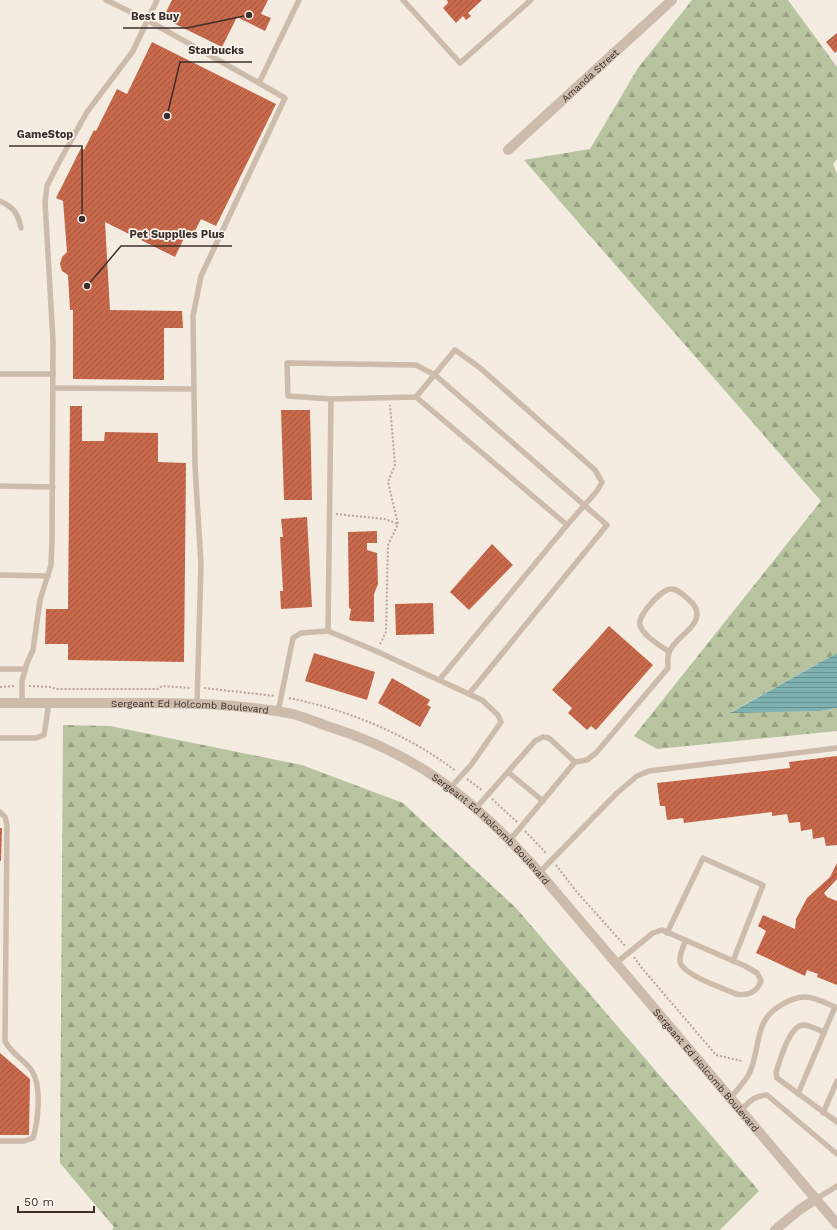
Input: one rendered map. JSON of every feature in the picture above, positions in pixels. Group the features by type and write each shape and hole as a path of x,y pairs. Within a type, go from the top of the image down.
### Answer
{"street":[{"name":"Amanda Street","path":"508,150 672,0"},
{"name":"Sergeant Ed Holcomb Boulevard","path":"0,703 196,704 293,714 355,735 410,761 451,787 510,840 837,1224"},
{"path":"775,1230 799,1210 816,1199"}],"lane":[{"path":"106,0 147,20 285,98 201,276 193,316 195,466 201,564 196,704"},
{"path":"22,703 22,686 25,669 33,650 40,600 51,566 53,487 53,341 45,202 47,186 87,112 132,51 157,0"},
{"path":"259,83 299,0"},
{"path":"403,0 460,63 531,0"},
{"path":"0,201 9,205 18,215 21,228"},
{"path":"416,397 455,350 479,367 595,470 602,482 597,490 440,679"},
{"path":"469,694 607,525 435,375 416,365 287,363 288,396 331,398 416,397 567,525"},
{"path":"0,374 53,374"},
{"path":"53,388 194,389"},
{"path":"328,631 331,398"},
{"path":"0,486 53,487"},
{"path":"0,575 48,576"},
{"path":"510,840 575,762 587,760 596,753 668,668 669,652 697,620 698,612 693,604 677,590 670,589 662,592 640,618 640,625 646,634 669,652"},
{"path":"278,713 293,638 301,633 328,631 376,651 440,679 482,700 498,715 501,722 471,765 451,787"},
{"path":"0,669 25,669"},
{"path":"0,738 36,738 44,735 49,703"},
{"path":"476,808 535,741 543,737 549,738 575,762"},
{"path":"539,873 637,776 649,771 837,748"},
{"path":"508,772 543,801"},
{"path":"0,812 5,817 7,825 5,1041 9,1049 32,1070 35,1077 38,1100 36,1127 33,1138 24,1141 0,1141"},
{"path":"668,932 703,858 763,885 734,961"},
{"path":"616,963 653,933 662,930 668,932 734,961 757,973 761,980 760,986 753,992 743,995 736,994 686,972 680,962 681,953 686,940"},
{"path":"730,1098 750,1073 756,1057 763,1023 779,1006 796,998 805,997 817,999 836,1007 798,1094"},
{"path":"824,1032 809,1026 802,1025 796,1027 790,1034 776,1072 777,1078 837,1122"},
{"path":"823,1113 837,1081"},
{"path":"741,1110 752,1098 759,1095 767,1095 837,1154"},
{"path":"816,1199 837,1186"}],"path":[{"path":"376,651 386,632 388,545 398,524 388,482 395,465 389,398"},
{"path":"330,513 385,519 398,524"},
{"path":"0,687 51,687 56,689 158,689 162,686 212,688 282,697 321,705 370,722 444,762 487,795 522,827 552,860 576,891 630,952 716,1055 742,1061"}],"green space":[{"path":"692,0 788,0 837,67 837,159 833,164 837,174 837,653 731,712 820,711 837,708 837,731 657,749 634,736 821,501 524,160 590,149 638,68"},
{"path":"63,725 110,726 302,765 403,803 516,908 759,1191 720,1230 112,1230 114,1227 60,1163"}],"water":[{"path":"837,653 837,708 820,711 730,713"}],"building":[{"path":"172,0 268,0 261,14 271,18 265,31 237,17 222,47 163,18"},
{"path":"447,0 482,0 468,13 471,16 466,20 463,16 456,23 443,8 448,3"},
{"path":"837,33 837,51 835,53 826,42"},
{"path":"152,42 276,104 216,226 201,219 194,233 188,230 175,257 105,222 110,310 182,311 183,328 164,328 164,380 73,379 73,310 70,310 68,275 62,271 60,264 62,257 67,252 63,201 56,198 81,148 84,150 94,130 96,131 117,89 127,94"},
{"path":"70,406 82,406 82,441 104,441 105,432 158,433 158,462 186,463 184,662 68,660 68,644 45,644 46,609 68,609"},
{"path":"281,410 310,410 312,500 284,500"},
{"path":"307,517 312,607 281,609 280,591 283,591 280,537 283,537 281,519"},
{"path":"377,531 377,543 367,543 367,550 377,553 378,584 374,594 374,622 349,620 351,609 349,608 348,532"},
{"path":"492,544 513,565 469,610 450,592"},
{"path":"433,603 434,634 396,635 395,604"},
{"path":"609,626 653,665 596,730 591,726 587,730 568,713 572,708 552,690"},
{"path":"314,653 375,672 367,700 305,681"},
{"path":"392,678 430,700 427,705 431,707 420,727 378,703"},
{"path":"837,756 837,845 826,846 824,837 813,839 812,829 801,831 800,822 789,823 787,814 772,816 772,812 684,823 683,818 667,820 665,806 660,806 657,783 790,768 789,762"},
{"path":"0,828 2,828 1,861 0,861"},
{"path":"837,863 837,879 824,893 827,897 837,901 837,985 817,977 818,974 807,970 805,976 756,953 766,931 758,926 763,915 795,929 796,919 807,898 830,877"},
{"path":"0,1053 30,1079 29,1135 0,1135"}],"place":[{"name":"Best Buy","path":"249,15"},
{"name":"Starbucks","path":"167,116"},
{"name":"GameStop","path":"82,219"},
{"name":"Pet Supplies Plus","path":"87,286"}]}
